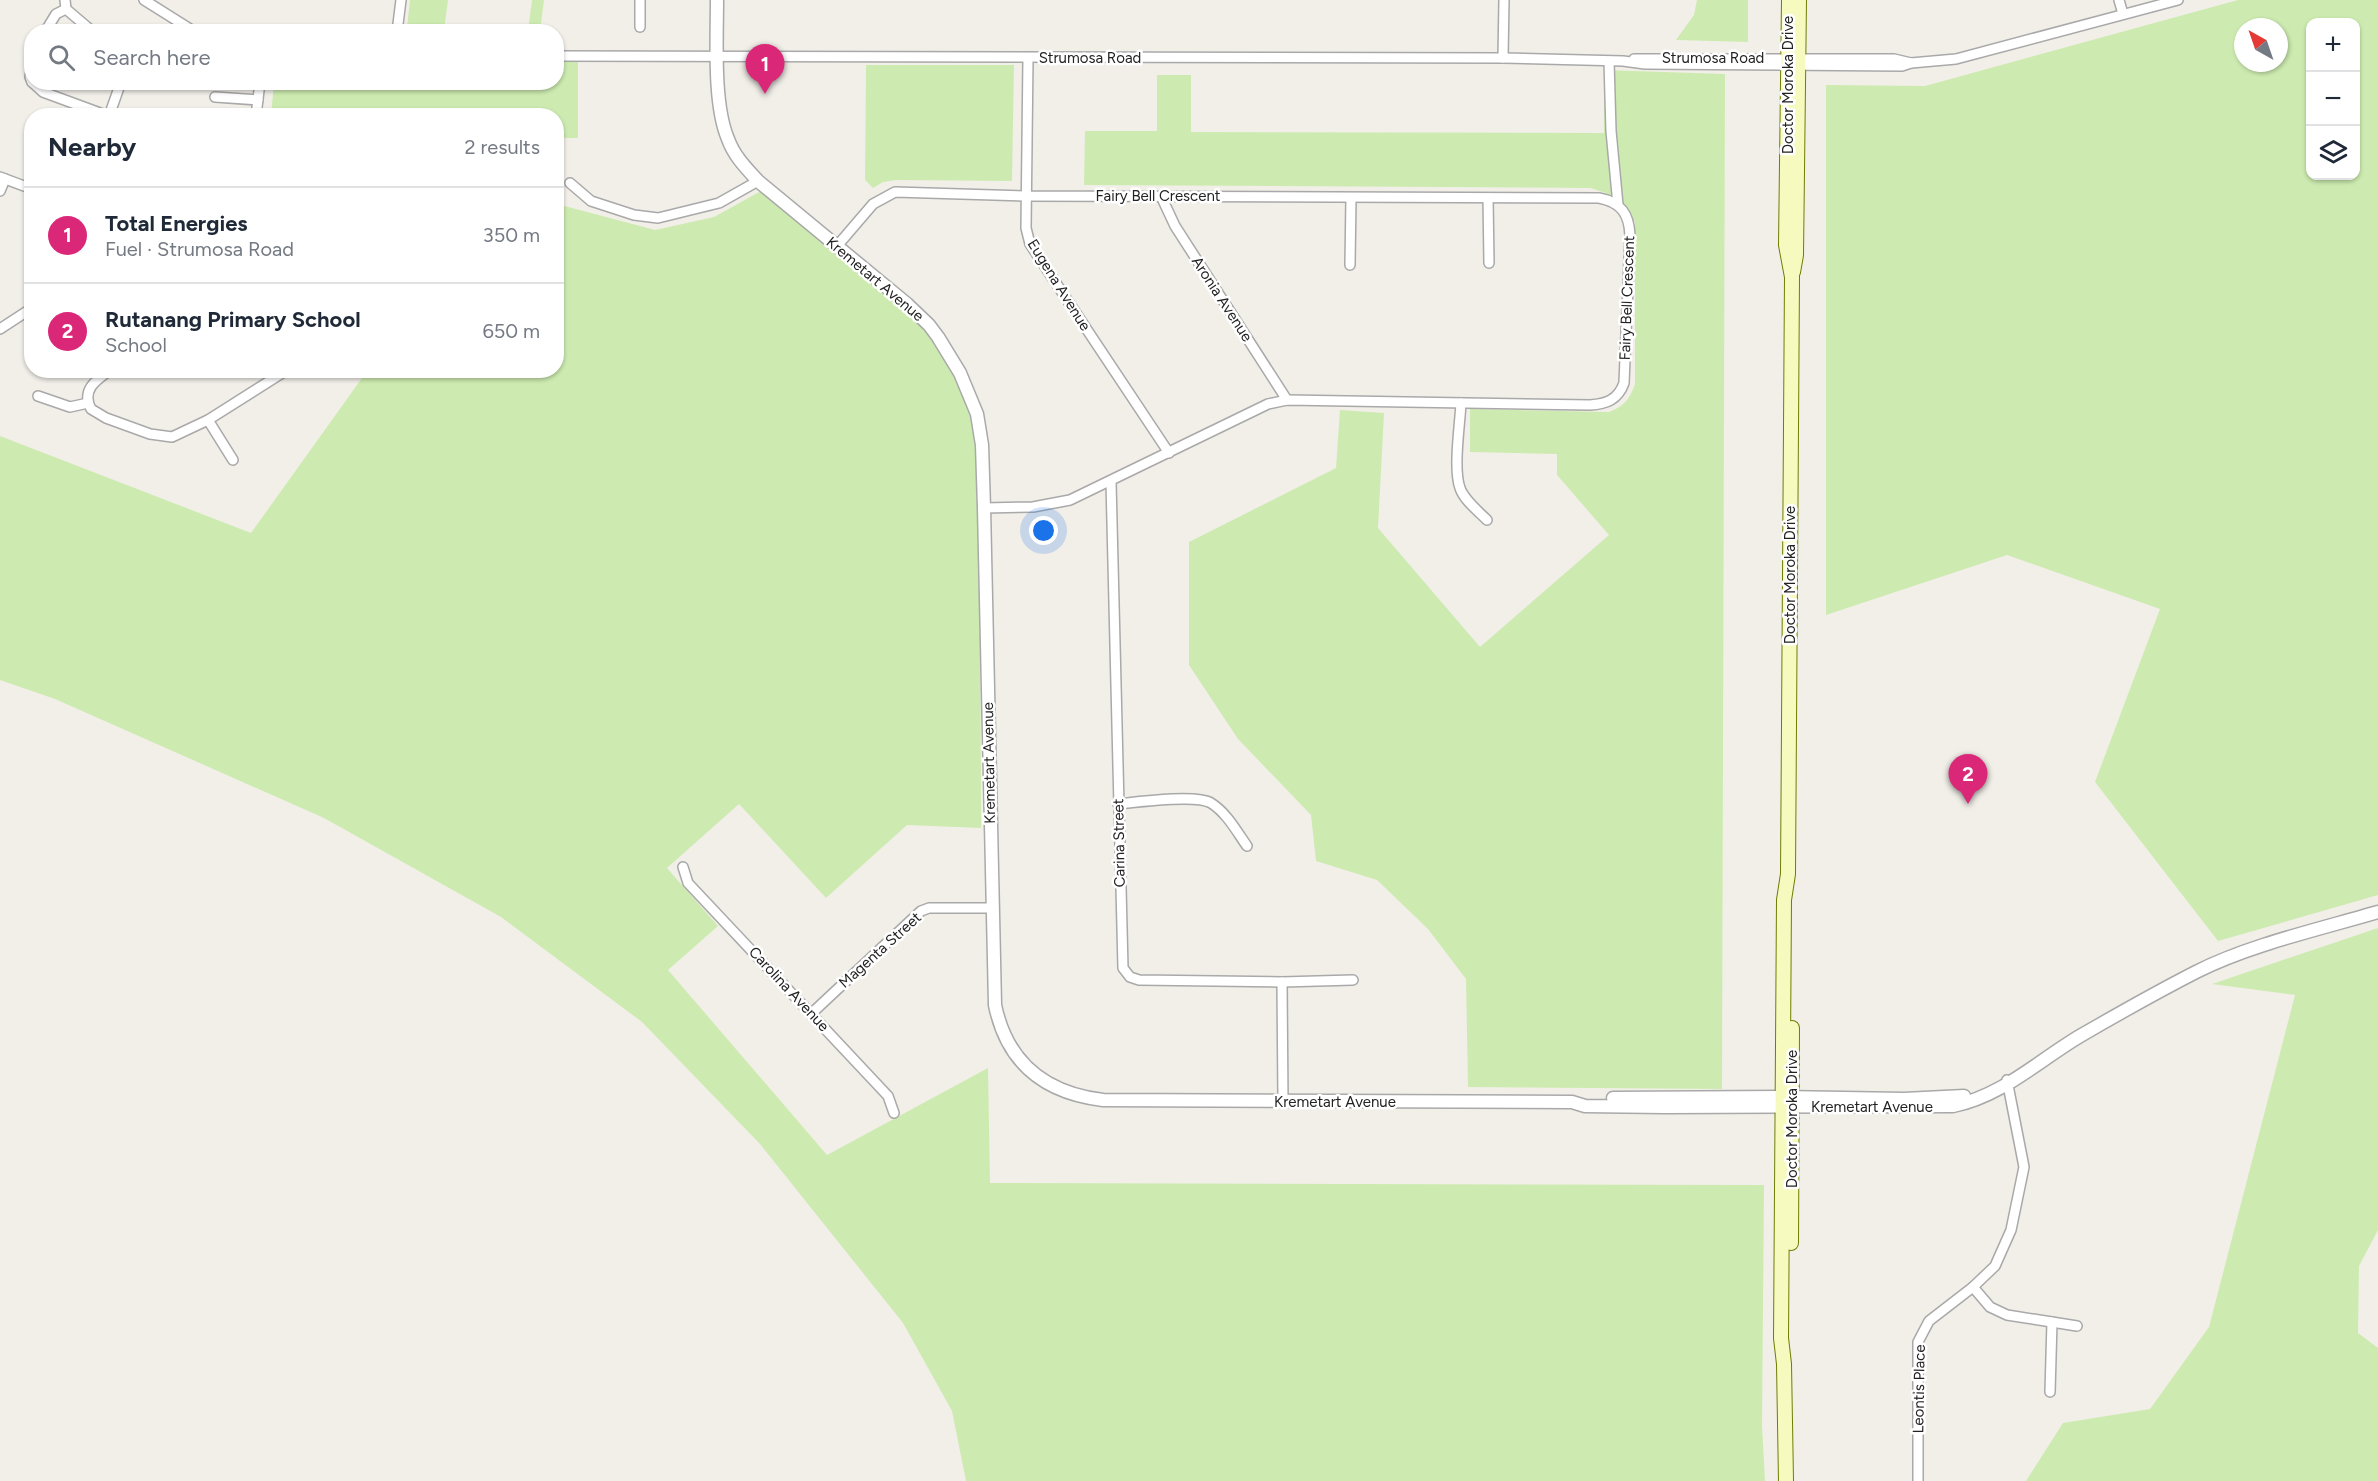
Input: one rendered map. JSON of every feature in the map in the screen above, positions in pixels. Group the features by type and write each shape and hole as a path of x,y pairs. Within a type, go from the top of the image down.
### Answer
{"main road":[{"name":"Doctor Moroka Drive","path":"1786,1481 1784,1364 1781,1338 1792,891 1788,874 1792,277 1796,255 1794,62 1789,0"},
{"name":"Doctor Moroka Drive","path":"1794,62 1799,0"}],"street":[{"path":"144,0 182,24"},
{"path":"399,24 401,0"},
{"path":"640,0 640,27"},
{"name":"Kremetart Avenue","path":"717,0 717,57 721,116 728,140 740,160 758,181 929,325 960,373 977,414 982,445 984,508 994,1005 1011,1049 1018,1059 1049,1084 1076,1096 1103,1100 1572,1102 1591,1106 1953,1097 2008,1081 2079,1037 2218,962 2378,912"},
{"path":"1503,58 1504,0"},
{"path":"2119,0 2123,15"},
{"name":"Strumosa Road","path":"564,56 1503,58 1623,61 1645,64 1894,59 1911,63 1956,59 2178,0"},
{"path":"50,24 56,14 66,5 85,24"},
{"name":"Eugena Avenue","path":"1028,58 1026,228 1035,252 1169,453"},
{"path":"1610,61 1611,131 1618,205"},
{"path":"41,90 86,108"},
{"path":"111,108 118,90"},
{"path":"257,108 259,90"},
{"path":"214,97 258,100"},
{"path":"0,191 3,178 24,186"},
{"path":"570,183 591,201 634,215 658,218 719,203 758,181"},
{"name":"Fairy Bell Crescent","path":"837,246 873,204 895,192 1026,196 1599,198 1618,205 1627,216 1630,235 1624,383 1621,391 1611,400 1596,404 1287,400 1268,404 1070,500 1053,505 984,508"},
{"name":"Aronia Avenue","path":"1161,196 1175,226 1287,400"},
{"path":"1350,265 1351,198"},
{"path":"1488,198 1489,263"},
{"path":"0,329 24,313"},
{"path":"98,378 90,387 87,395 91,409 106,418 159,436 172,437 208,420 274,378"},
{"path":"38,396 70,407 88,403"},
{"path":"1461,403 1459,485 1463,494 1487,520"},
{"path":"208,420 233,460"},
{"name":"Carina Street","path":"1111,482 1122,964 1127,975 1139,980 1282,982 1353,980"},
{"path":"1118,804 1192,799 1209,802 1223,813 1247,846"},
{"name":"Carolina Avenue","path":"682,867 688,883 888,1096 894,1113"},
{"name":"Magenta Street","path":"812,1013 921,911 929,908 992,908"},
{"path":"1282,982 1283,1102"},
{"name":"Leontis Place","path":"1918,1481 1918,1342 1929,1321 1973,1287 1995,1266 2011,1230 2022,1179 2022,1150 2008,1081"},
{"path":"1973,1287 1996,1311 2007,1316 2077,1326"},
{"path":"2050,1392 2052,1322"}],"green space":[{"path":"410,0 448,0 445,24 407,24"},
{"path":"532,0 544,0 541,24 529,24"},
{"path":"1697,0 1748,0 1748,42 1676,40 1694,15"},
{"path":"2238,0 2378,0 2378,895 2218,941 2095,782 2160,609 2007,555 1826,615 1826,85 1925,86"},
{"path":"564,62 578,62 578,138 564,138 564,108 272,108 273,90 564,90"},
{"path":"866,65 1014,65 1012,181 896,180 883,182 873,188 865,180"},
{"path":"1604,70 1725,74 1722,1089 1468,1087 1466,979 1428,929 1377,880 1316,861 1311,815 1238,739 1189,665 1189,542 1336,468 1340,410 1384,413 1378,528 1480,647 1609,535 1557,475 1557,454 1470,452 1470,409 1609,412 1626,401 1635,384 1635,222 1617,199 1590,188 1084,185 1085,131 1157,131 1157,75 1191,75 1191,132 1604,133"},
{"path":"761,191 925,328 952,370 970,417 977,457 980,498 981,828 907,825 826,898 739,804 667,868 718,926 668,970 827,1155 988,1068 990,1183 1764,1185 1762,1426 1765,1481 966,1481 952,1411 903,1323 760,1144 642,1022 501,917 324,818 55,699 0,680 0,436 251,533 362,378 564,378 564,206 655,230 714,217"},
{"path":"2378,928 2378,1230 2359,1266 2358,1333 2378,1348 2378,1481 2026,1481 2063,1423 2150,1409 2209,1327 2295,995 2212,984"}],"place":[{"name":"Total Energies","path":"765,94"},
{"name":"Rutanang Primary School","path":"1968,804"}]}
